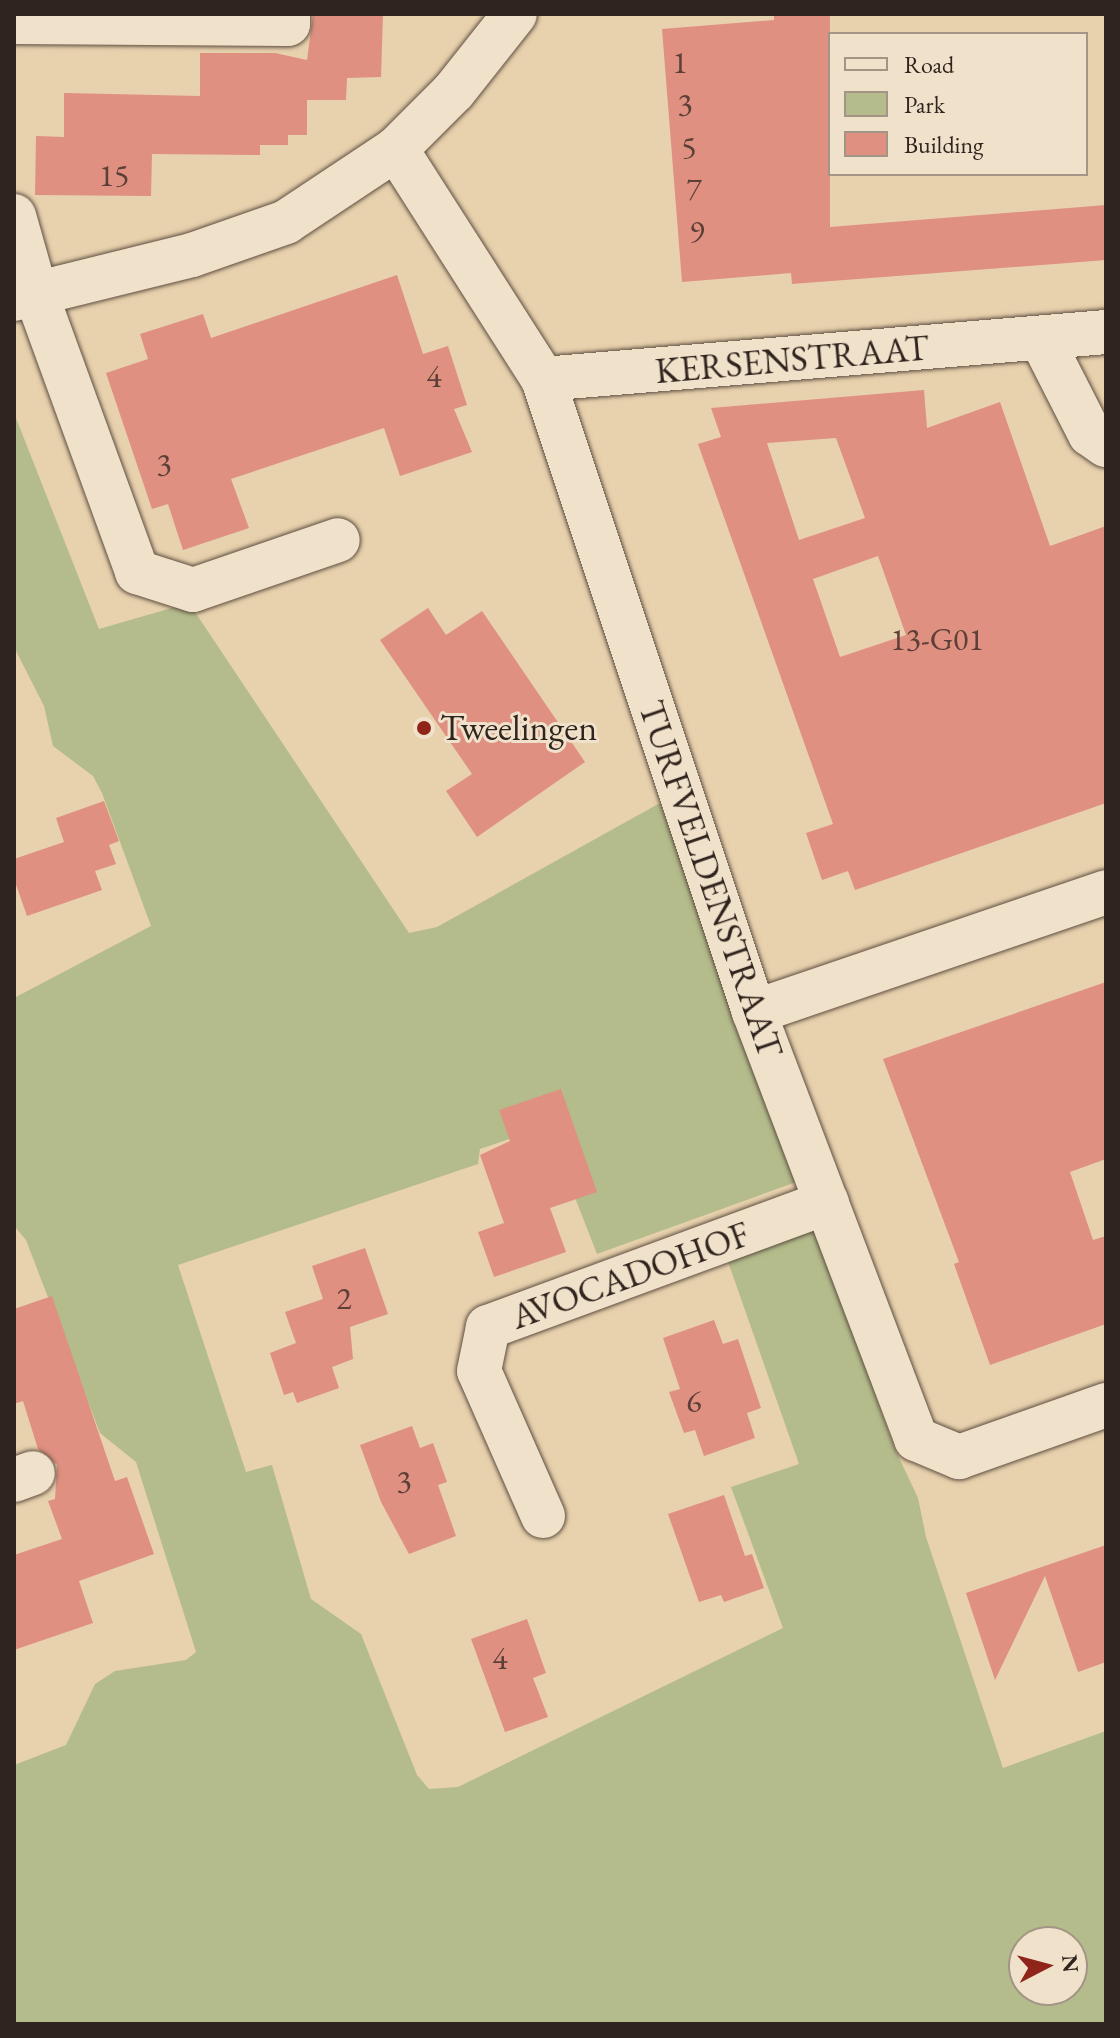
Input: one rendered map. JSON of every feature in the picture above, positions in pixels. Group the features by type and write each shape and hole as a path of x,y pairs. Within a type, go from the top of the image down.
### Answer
{"street":[{"path":"14,22 288,24 288,14"},
{"path":"25,297 192,255 286,222 396,149 454,91 515,14"},
{"name":"TURFVELDENSTRAAT","path":"396,149 543,379 754,1012 916,1439 959,1457 1106,1405"},
{"path":"14,216 25,297 137,572 193,590 338,540"},
{"name":"KERSENSTRAAT","path":"543,379 1106,332"},
{"path":"1041,338 1090,434 1106,445"},
{"path":"754,1012 1106,892"},
{"name":"AVOCADOHOF","path":"543,1516 479,1371 488,1327 827,1202"}],"green space":[{"path":"14,413 99,629 189,603 409,933 437,927 660,803 799,1181 597,1254 547,1126 480,1149 478,1164 178,1265 246,1472 272,1465 311,1599 361,1634 417,1775 429,1789 458,1787 783,1628 731,1487 799,1464 726,1256 816,1228 894,1447 918,1498 926,1537 1003,1768 1106,1731 1106,2024 14,2024 14,1765 66,1745 95,1684 115,1671 186,1660 196,1652 136,1462 100,1433 26,1240 14,1226 14,998 151,926 102,793 93,776 53,746 44,706 14,647"}],"building":[{"path":"313,14 383,14 381,77 347,78 346,100 307,100 307,135 288,135 288,145 260,145 260,155 152,154 151,196 35,195 36,136 64,137 64,93 200,96 200,53 275,53 307,60"},
{"path":"774,14 830,14 830,227 1106,205 1106,260 792,284 791,273 682,282 662,29 774,20"},
{"path":"397,275 423,354 448,346 467,405 454,409 472,452 400,476 384,428 231,479 249,528 183,550 168,504 152,509 106,373 148,359 140,334 203,314 211,338"},
{"path":"924,390 927,428 1000,402 1050,546 1106,526 1106,803 855,890 848,871 822,880 806,833 833,824 698,444 721,437 711,408","holes":["836,438 865,518 799,540 767,443","878,556 906,635 840,657 813,579"]},
{"path":"428,608 446,635 482,611 585,762 477,837 446,791 472,774 380,640"},
{"path":"104,801 119,841 109,845 116,864 95,871 102,890 27,916 14,879 14,859 64,842 56,818"},
{"path":"1106,982 1106,1159 1070,1172 1093,1240 1106,1236 1106,1324 990,1365 954,1264 959,1262 883,1059"},
{"path":"561,1089 597,1192 550,1208 566,1252 494,1277 478,1232 504,1223 480,1155 510,1141 499,1110"},
{"path":"365,1248 388,1314 350,1327 353,1359 332,1367 339,1388 297,1403 293,1392 284,1395 270,1353 296,1343 285,1312 323,1299 312,1266"},
{"path":"52,1296 115,1481 127,1477 154,1554 79,1581 93,1623 14,1650 14,1555 62,1539 48,1501 55,1499 57,1465 38,1449 23,1401 14,1404 14,1309"},
{"path":"714,1320 723,1344 738,1339 761,1408 747,1413 755,1438 704,1456 695,1430 684,1433 669,1392 680,1389 663,1338"},
{"path":"412,1426 420,1448 433,1443 447,1482 438,1485 456,1536 409,1554 381,1502 360,1445"},
{"path":"724,1495 745,1556 752,1554 764,1588 724,1602 721,1595 699,1602 668,1514"},
{"path":"1106,1545 1106,1662 1078,1672 1045,1576 995,1680 966,1593"},
{"path":"527,1619 546,1673 533,1678 548,1717 505,1732 471,1639"}],"place":[{"name":"Tweelingen","path":"424,728"}]}
